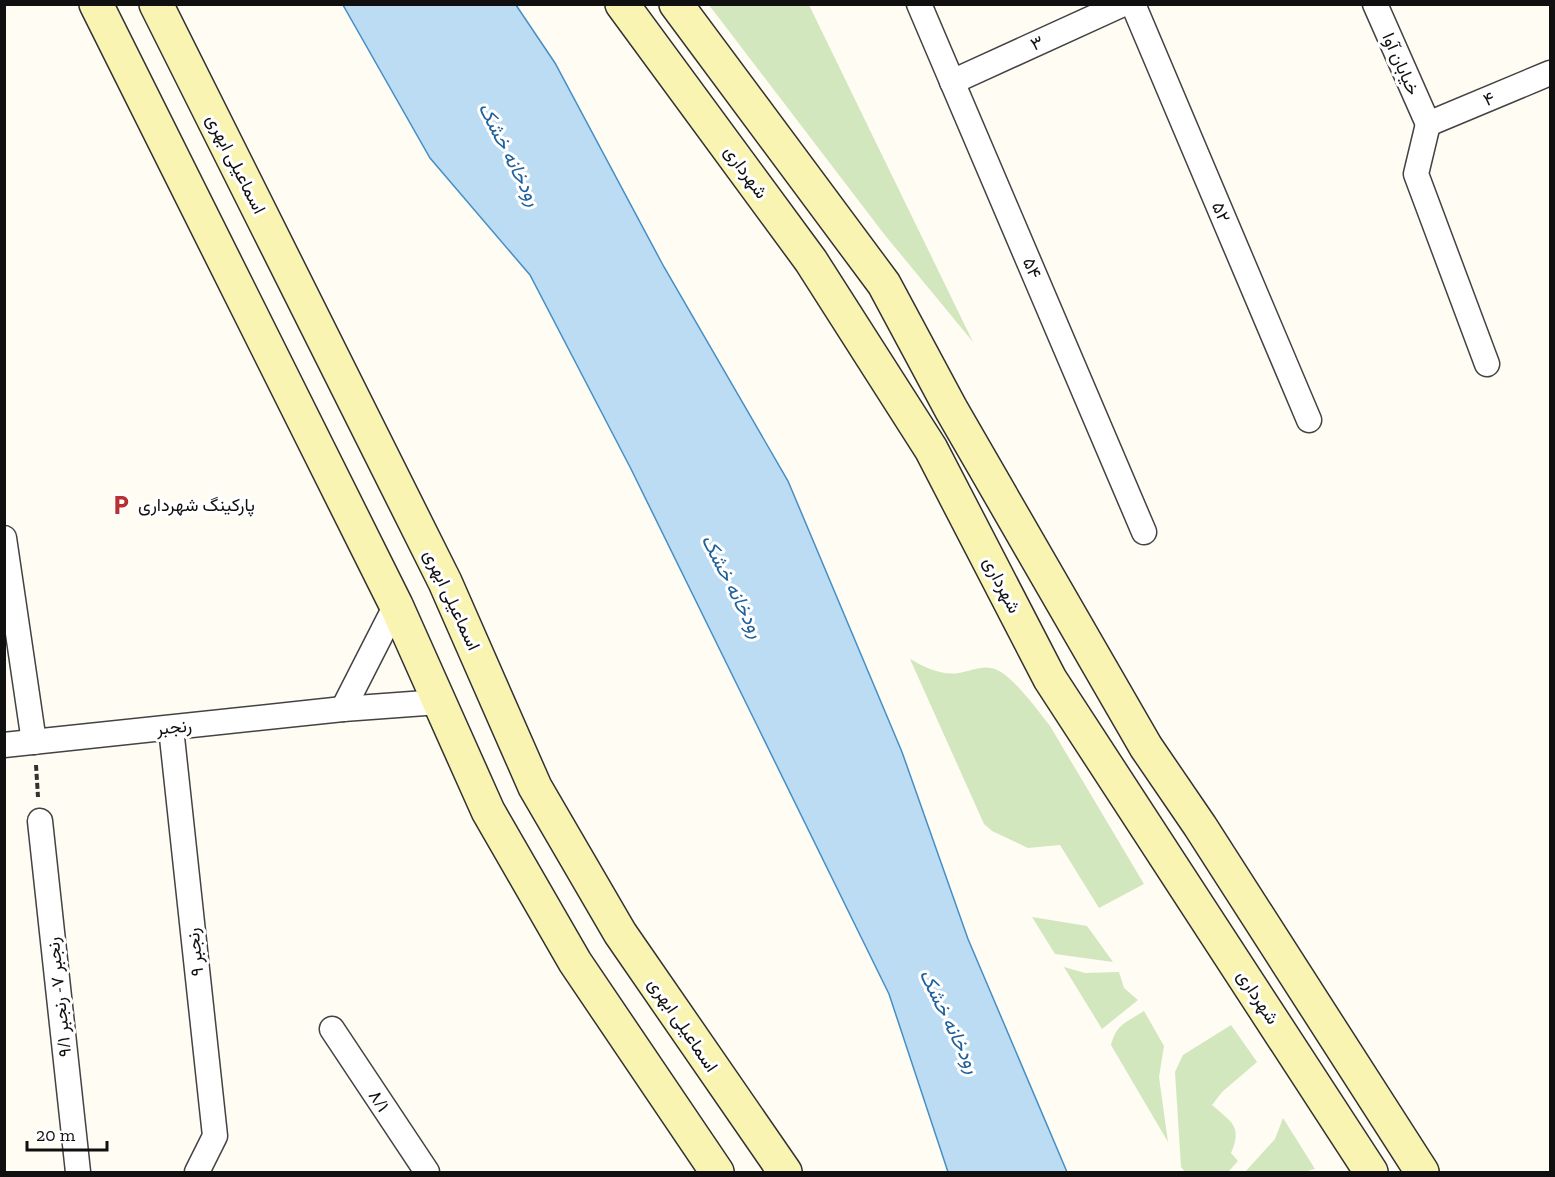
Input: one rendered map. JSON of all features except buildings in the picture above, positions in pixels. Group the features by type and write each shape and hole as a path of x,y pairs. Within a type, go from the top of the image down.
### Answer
{"street":[{"path":"96,4 396,605 488,811 575,962 717,1173"},
{"name":"اسماعیلی ابهری","path":"156,4 445,582 536,787 620,933 784,1173"},
{"name":"شهرداری","path":"622,4 830,291 931,449 1050,679 1371,1173"},
{"path":"676,4 884,284 951,409 1146,747 1200,826 1422,1173"},
{"name":"۵۴","path":"919,4 1144,532"},
{"name":"۳","path":"952,82 1123,4"},
{"name":"۵۲","path":"1133,4 1309,420"},
{"name":"خیابان آوا","path":"1375,4 1428,124"},
{"name":"۴","path":"1428,124 1551,73"},
{"path":"1428,124 1416,174 1487,364"},
{"path":"4,538 34,742"},
{"path":"343,709 396,605"},
{"name":"رنجبر","path":"4,745 343,709 439,702"},
{"name":"رنجبر ۹","path":"171,728 215,1136 198,1173"},
{"name":"رنجبر ۷- رنجبر ۹/۱","path":"40,821 78,1173"},
{"name":"۸/۱","path":"332,1029 427,1173"}],"path":[{"path":"34,742 40,821"}],"green space":[{"path":"709,5 809,5 973,342 884,234"},
{"path":"910,659 927,668 953,674 984,668 994,669 1012,681 1050,726 1144,884 1099,908 1060,845 1028,848 992,831 984,824"},
{"path":"1032,917 1087,926 1113,962 1055,954"},
{"path":"1064,967 1085,973 1119,972 1124,988 1138,1000 1102,1029"},
{"path":"1144,1011 1164,1046 1159,1077 1168,1142 1111,1045 1119,1028"},
{"path":"1231,1025 1257,1062 1222,1092 1212,1105 1233,1125 1236,1136 1231,1153 1238,1161 1228,1172 1185,1172 1181,1167 1175,1072 1183,1055"},
{"path":"1283,1118 1315,1169 1303,1172 1245,1172 1275,1139"}],"water":[{"name":"رودخانه خشک","path":"343,5 516,5 555,63 664,267 788,481 902,752 968,939 1067,1172 948,1172 889,994 631,469 530,275 430,158"}],"place":[{"name":"پارکینگ شهرداری","path":"121,505"}]}
